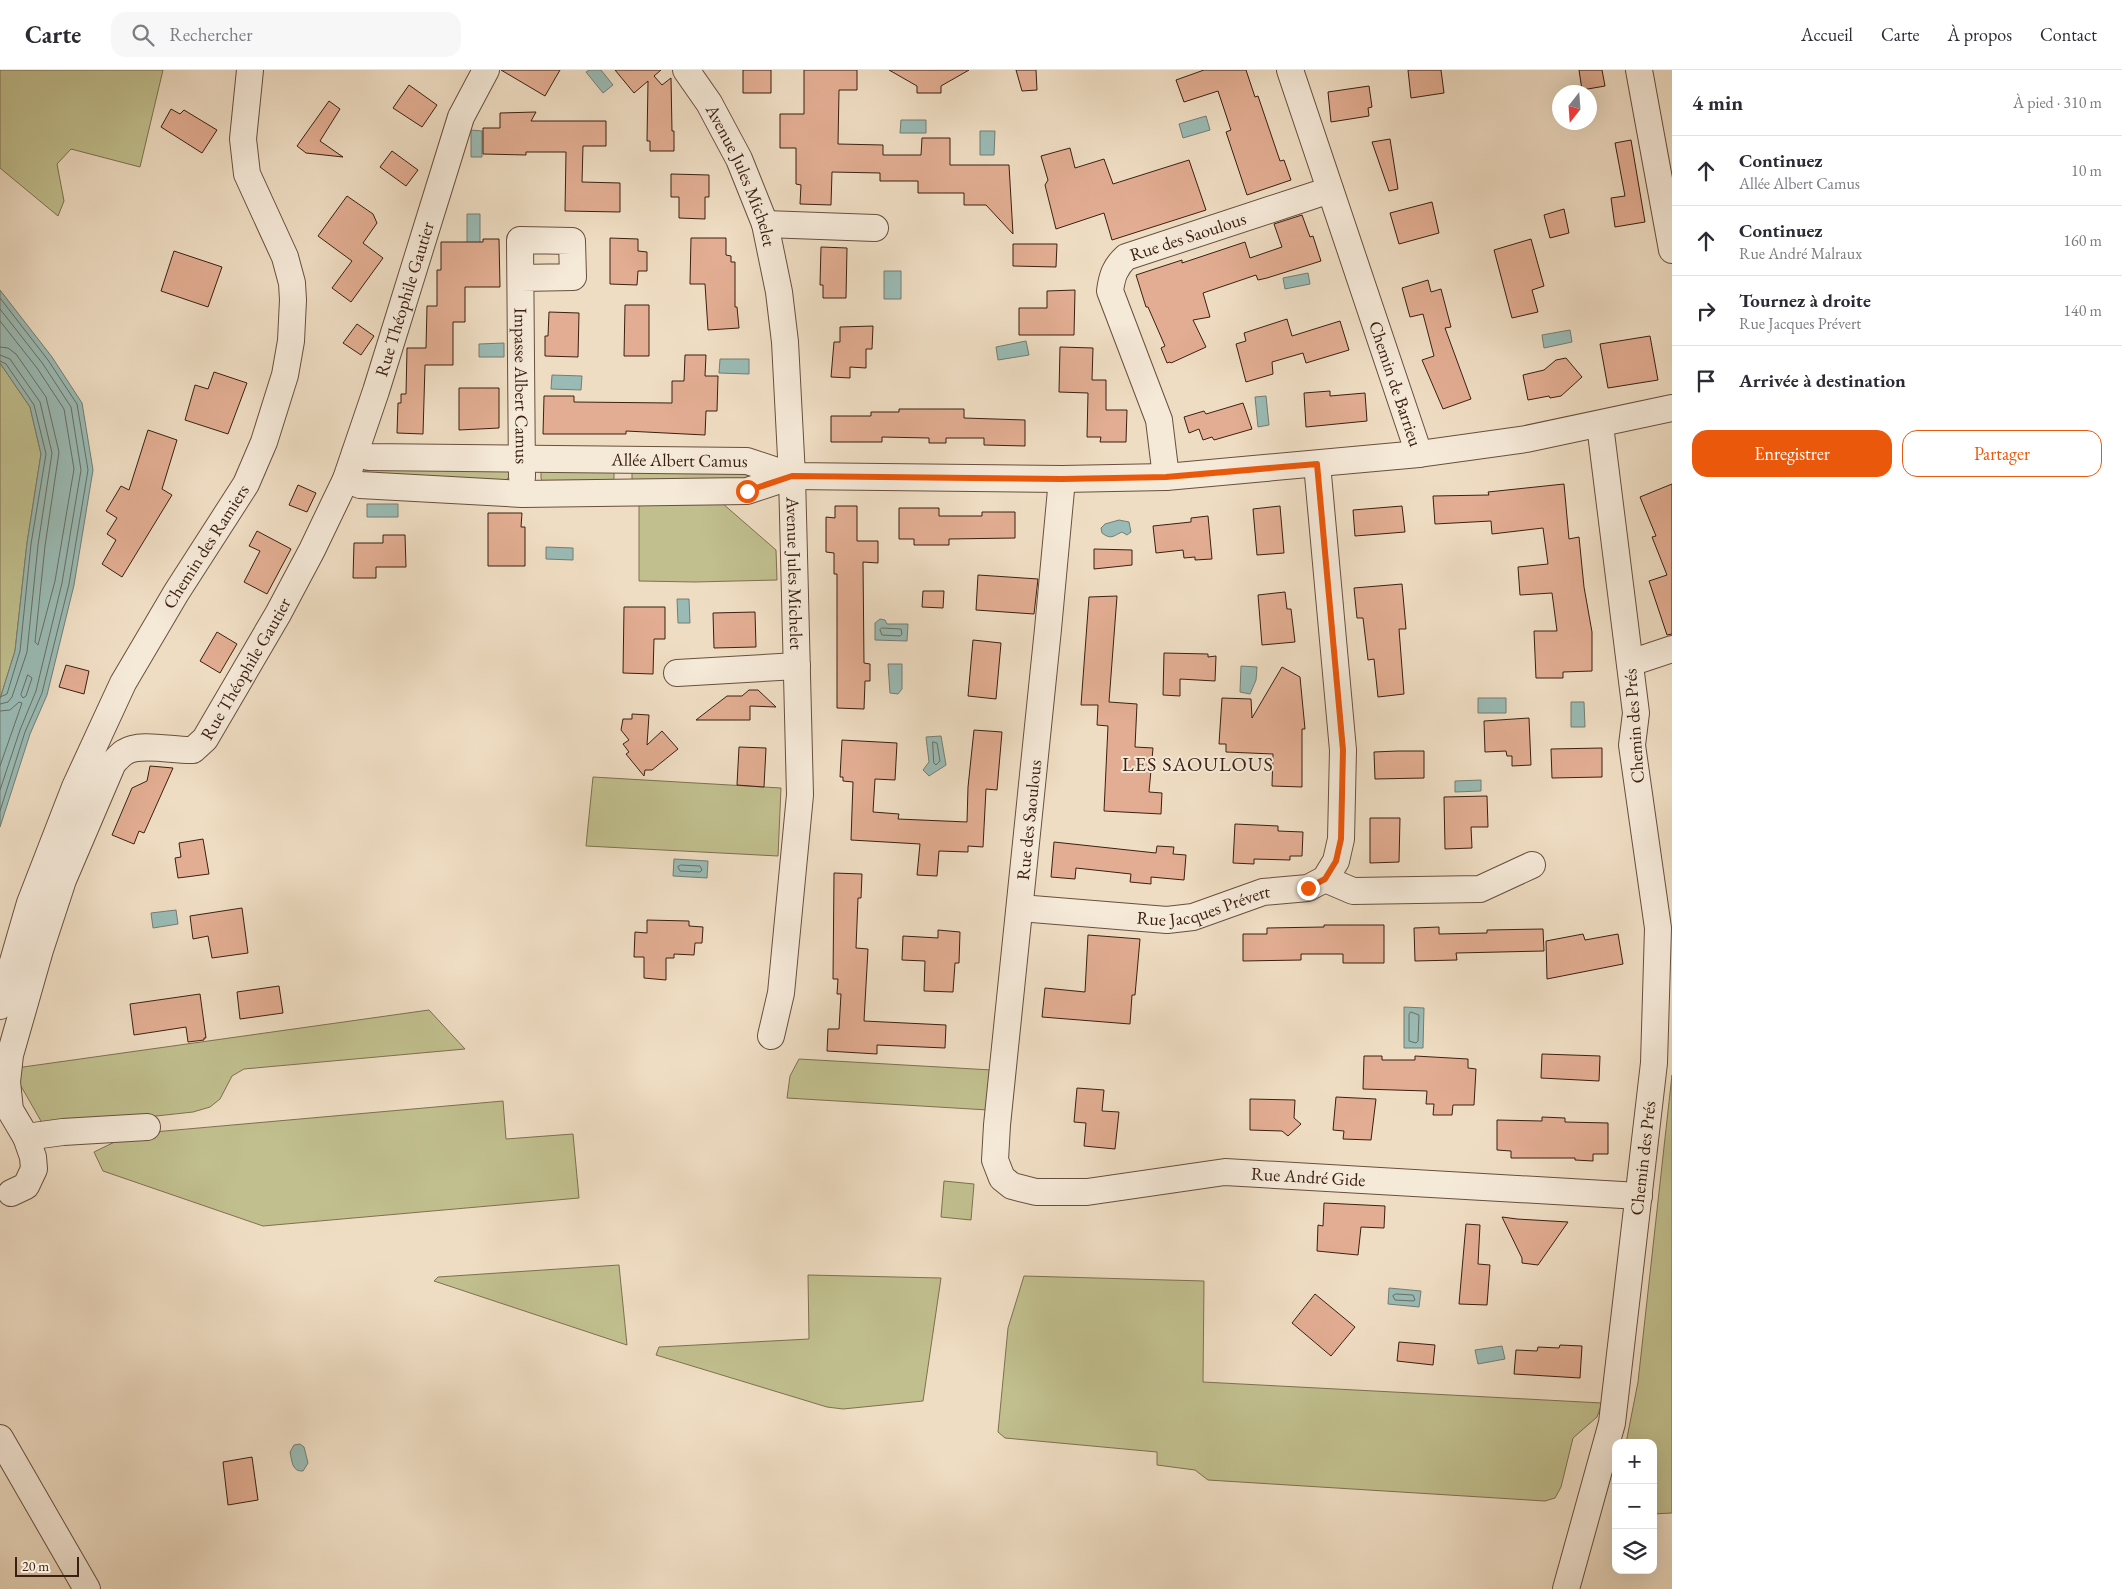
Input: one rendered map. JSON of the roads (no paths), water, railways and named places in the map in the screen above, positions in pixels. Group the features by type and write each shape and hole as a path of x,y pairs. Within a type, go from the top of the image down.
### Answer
{"street":[{"name":"Chemin des Ramiers","path":"0,1006 30,903 75,787 123,683 176,594 246,484 264,442 285,375 291,341 292,283 285,257 248,174 243,139 250,70"},
{"name":"Rue Théophile Gautier","path":"4,1193 26,1186 34,1169 33,1157 26,1137 10,1110 7,1082 10,1054 40,950 63,880 113,763 126,751 140,747 177,751 193,750 205,739 278,614 312,550 346,479 376,391 461,117 486,70"},
{"name":"Avenue Jules Michelet","path":"686,70 709,103 740,159 765,224 779,292 784,334 792,476 800,795 781,993 771,1036"},
{"name":"Chemin de Barrieu","path":"1290,70 1419,454 1526,439 1600,425 1672,408"},
{"path":"1639,70 1668,205 1672,250"},
{"name":"Rue des Saoulous","path":"1166,477 1159,420 1110,291 1112,276 1117,265 1126,257 1330,190"},
{"path":"765,224 875,228"},
{"name":"Impasse Albert Camus","path":"521,278 522,494"},
{"name":"Chemin des Prés","path":"1566,1589 1612,1423 1639,1196 1663,1060 1658,928 1632,745 1636,713 1600,425"},
{"name":"Allée Albert Camus","path":"355,453 369,457 747,462 792,476"},
{"path":"792,476 1062,479 1166,477 1419,454"},
{"path":"622,460 624,492"},
{"path":"1317,464 1343,750 1341,839 1336,861 1325,879 1353,890 1480,889 1532,865"},
{"name":"Allée Albert Camus","path":"346,479 360,485 522,494 747,491 792,476"},
{"name":"Rue des Saoulous","path":"995,1160 1062,479"},
{"path":"1630,663 1672,649"},
{"path":"677,673 797,666"},
{"name":"Rue Jacques Prévert","path":"1020,908 1167,920 1193,916 1263,892 1308,888 1325,879"},
{"path":"26,1137 64,1132 147,1127"},
{"name":"Rue André Gide","path":"995,1160 1002,1178 1012,1186 1036,1192 1088,1192 1225,1172 1639,1196"},
{"path":"0,1438 87,1589"}],"water":[{"path":"589,70 601,70 613,85 603,93 586,72"},
{"path":"1206,116 1210,130 1183,138 1179,124"},
{"path":"901,120 926,120 926,133 900,133"},
{"path":"471,130 482,131 482,157 471,157"},
{"path":"980,131 995,131 994,155 980,155"},
{"path":"467,214 480,214 480,244 467,244"},
{"path":"884,271 901,271 901,299 884,299"},
{"path":"1308,273 1310,284 1285,289 1283,278"},
{"path":"0,290 52,357 82,403 93,470 74,585 47,695 30,734 0,827 0,699 15,651 27,543 41,454 30,407 0,363"},
{"path":"1570,330 1572,342 1544,348 1542,335"},
{"path":"1026,341 1029,355 998,360 996,347"},
{"path":"504,343 504,357 479,357 479,344"},
{"path":"720,359 749,359 749,374 719,373"},
{"path":"552,375 582,376 581,390 551,389"},
{"path":"1266,396 1269,425 1258,427 1255,397"},
{"path":"367,504 398,504 398,517 367,517"},
{"path":"1119,520 1129,522 1131,532 1127,535 1122,532 1110,537 1102,533 1101,528 1105,524"},
{"path":"546,547 573,548 573,560 546,559"},
{"path":"677,599 689,599 690,623 678,623"},
{"path":"880,619 885,620 887,624 908,624 907,641 875,640 875,623"},
{"path":"888,664 902,664 902,689 898,694 890,693"},
{"path":"1241,666 1257,667 1256,680 1250,694 1240,692"},
{"path":"1478,698 1506,698 1506,713 1478,713"},
{"path":"1571,702 1584,702 1585,727 1571,727"},
{"path":"941,736 946,765 929,776 923,770 929,762 926,737"},
{"path":"1481,780 1481,791 1455,792 1455,781"},
{"path":"674,859 708,861 707,878 673,876"},
{"path":"176,910 178,924 153,928 151,913"},
{"path":"1404,1007 1424,1008 1423,1048 1404,1048"},
{"path":"1389,1288 1421,1291 1419,1307 1388,1304"},
{"path":"1502,1346 1505,1359 1478,1364 1475,1350"},
{"path":"300,1444 304,1447 308,1463 303,1471 295,1468 290,1452 294,1445"}],"district":[{"name":"LES SAOULOUS","path":"1198,764"}]}
